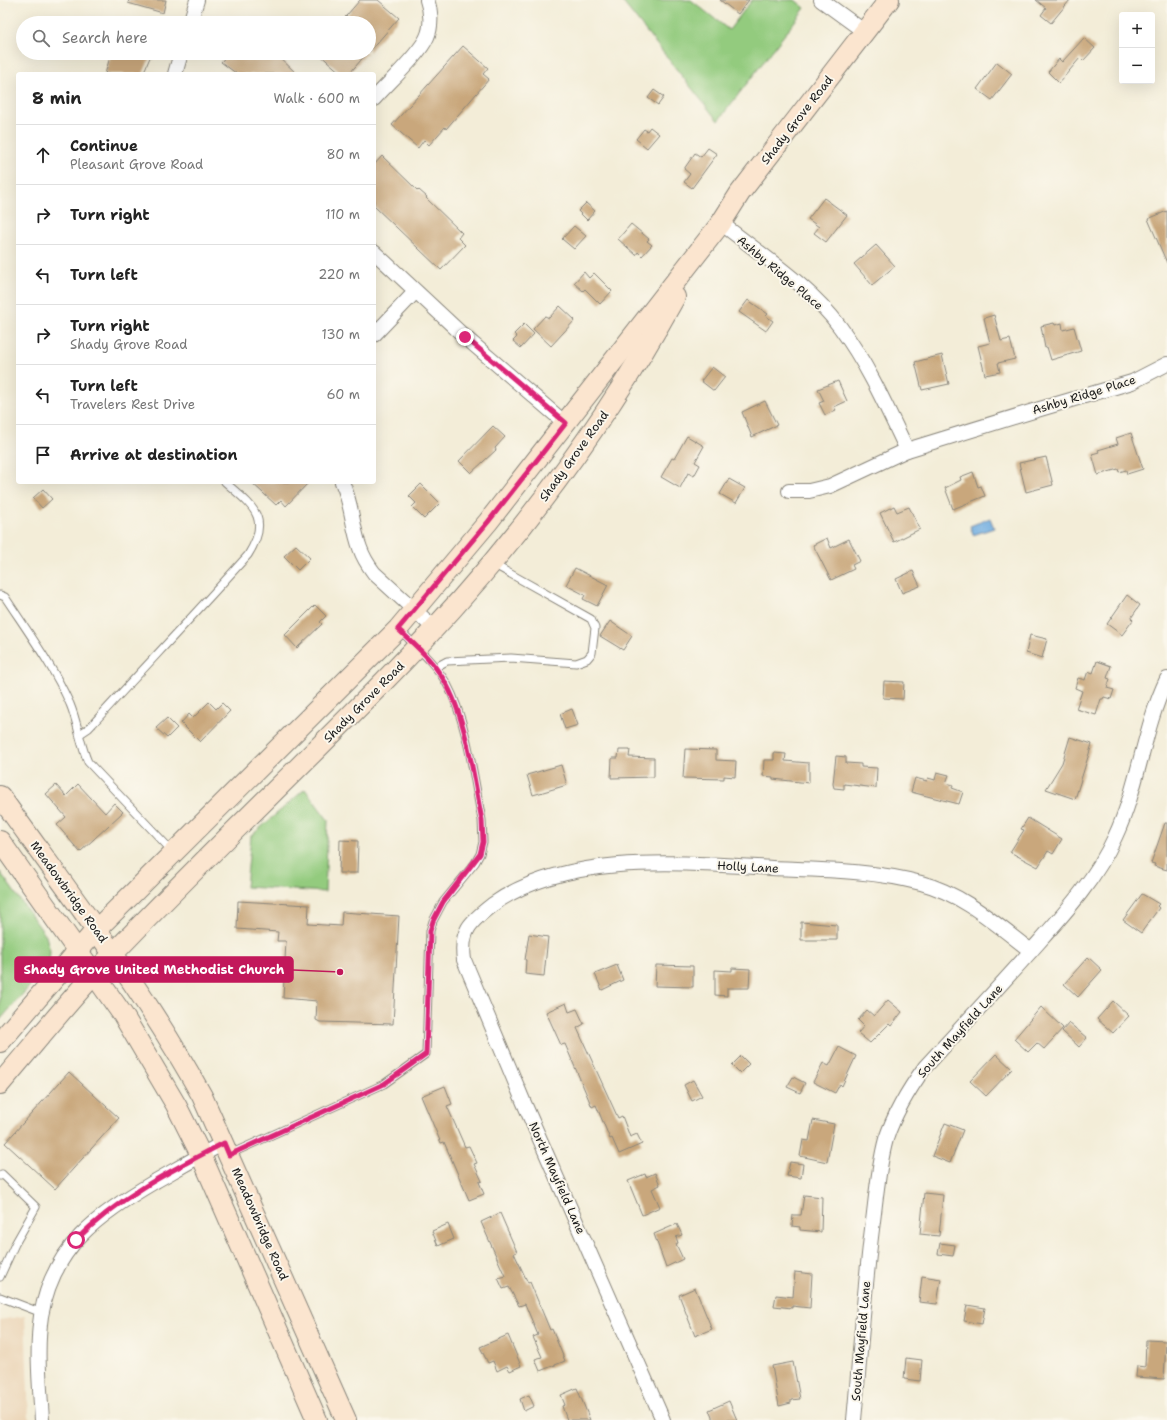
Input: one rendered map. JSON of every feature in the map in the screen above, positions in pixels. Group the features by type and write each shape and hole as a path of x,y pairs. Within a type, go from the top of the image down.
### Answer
{"main road":[{"name":"Shady Grove Road","path":"0,1042 96,930 174,854 398,629 488,522 566,423 721,223 740,193 889,0"},
{"name":"Shady Grove Road","path":"0,1084 94,974 417,647 491,563 537,508 591,435 624,386 706,241"},
{"name":"Meadowbridge Road","path":"0,796 113,954 156,1017 202,1096 346,1420"},
{"path":"0,841 78,950 148,1054 176,1105 201,1155 317,1420"}],"street":[{"path":"192,16 197,0"},
{"path":"376,97 417,51 427,37 430,16 427,0"},
{"path":"821,0 865,32"},
{"path":"176,72 179,60"},
{"name":"Ashby Ridge Place","path":"721,223 816,300 840,326 864,363 907,450"},
{"path":"376,254 415,292 465,337 566,423"},
{"path":"376,333 415,292"},
{"name":"Ashby Ridge Place","path":"789,491 809,491 830,486 907,450 1132,382 1167,364"},
{"path":"343,484 349,501 360,549 366,562 374,573 434,628"},
{"name":"South Mayfield Lane","path":"854,1420 868,1261 879,1167 887,1138 897,1112 909,1089 925,1067 1080,896 1099,867 1116,836 1134,787 1154,713 1167,679"},
{"name":"Holly Lane","path":"465,934 473,919 499,900 521,889 551,878 582,870 624,865 679,863 863,872 922,883 964,901 1031,951"},
{"name":"North Mayfield Lane","path":"465,934 462,948 464,960 476,992 663,1420"},
{"path":"42,1420 39,1336 42,1313 53,1277 64,1256 76,1240 94,1222 115,1205 201,1155 226,1149"}],"lane":[{"path":"80,734 89,728 149,661 188,622 248,555 254,546 259,530 256,514 252,506 227,484"},
{"path":"436,667 447,661 511,658 576,663 587,659 592,653 595,628 591,619 491,563"},
{"path":"0,595 5,598 56,676 70,705 88,762 174,854"},
{"path":"226,1149 384,1084 426,1054 429,943 433,921 443,902 475,862 483,842 482,820 466,739 452,694 436,667 398,629"},
{"path":"0,1176 2,1174 36,1207 15,1244 0,1277"},
{"path":"0,1297 42,1313"}],"shaded area":[{"path":"25,1316 29,1420 0,1420 0,1320"}],"green space":[{"path":"621,0 691,0 729,30 752,0 795,0 805,8 718,121"},
{"path":"305,789 328,820 325,892 246,887 251,836"},
{"path":"0,872 46,936 50,951 49,962 42,972 0,1020"}],"water":[{"path":"990,518 994,528 973,535 970,526"}],"building":[{"path":"129,0 166,0 163,13 128,3"},
{"path":"360,0 378,0 399,18 376,44 376,16 346,16"},
{"path":"720,0 749,0 738,14"},
{"path":"1036,0 1070,0 1051,23 1041,15 1046,8"},
{"path":"1084,38 1095,48 1083,61 1080,58 1059,83 1048,72 1059,59 1062,62"},
{"path":"463,46 488,68 483,74 489,79 446,129 445,127 429,145 424,140 418,148 392,125"},
{"path":"109,60 149,60 144,72 106,72"},
{"path":"223,60 282,60 295,72 234,72 221,62"},
{"path":"326,60 361,60 351,72 340,72"},
{"path":"997,62 1012,74 992,100 977,89"},
{"path":"654,90 664,97 658,105 648,98"},
{"path":"650,127 659,134 647,148 636,139 644,129 647,131"},
{"path":"708,148 717,154 692,188 684,182 690,174 684,169 695,153 701,157"},
{"path":"382,156 418,191 419,190 427,197 426,198 462,233 458,238 465,245 441,270 376,208 376,163"},
{"path":"824,198 847,215 826,242 814,233 819,227 808,219"},
{"path":"586,203 595,211 587,220 578,211"},
{"path":"1167,211 1167,263 1148,219"},
{"path":"631,224 649,239 647,241 652,245 642,256 638,252 636,255 618,239"},
{"path":"574,226 586,236 574,249 562,239"},
{"path":"876,245 895,266 872,285 854,264"},
{"path":"584,272 589,278 594,273 612,291 600,304 585,289 583,291 574,283"},
{"path":"748,300 768,314 766,316 773,321 766,331 739,312"},
{"path":"560,306 575,320 551,346 533,329 545,316 549,318"},
{"path":"994,315 1001,341 1010,339 1015,359 998,363 1000,372 985,375 978,346 990,343 984,318"},
{"path":"1054,323 1055,325 1062,323 1063,330 1074,327 1081,351 1051,360 1047,347 1045,348 1041,326"},
{"path":"524,324 534,334 521,348 513,341 517,337 514,334"},
{"path":"942,355 949,384 922,390 915,362"},
{"path":"712,367 725,377 714,391 701,381"},
{"path":"838,381 847,401 834,407 836,410 825,415 819,403 824,401 818,389"},
{"path":"765,401 777,425 752,437 742,412"},
{"path":"493,426 505,437 495,448 496,450 471,473 459,461"},
{"path":"1131,433 1143,469 1127,474 1126,470 1119,472 1118,469 1098,475 1092,454 1099,452 1098,450 1118,444 1116,438"},
{"path":"687,436 704,446 695,462 700,465 694,476 688,473 680,488 661,477 672,458 674,459"},
{"path":"1046,457 1053,485 1026,492 1019,463"},
{"path":"973,472 978,487 981,486 985,496 953,509 945,488 961,480 960,477"},
{"path":"729,479 745,488 736,503 720,494"},
{"path":"253,484 307,484 286,506 281,500 276,505"},
{"path":"421,484 440,503 424,519 412,507 416,503 409,496"},
{"path":"43,489 52,499 42,508 33,498"},
{"path":"894,506 897,512 909,507 920,529 894,542 880,513"},
{"path":"827,538 831,548 849,539 860,561 852,565 854,569 831,580 813,545"},
{"path":"296,545 310,558 298,570 284,556"},
{"path":"575,568 608,585 597,606 583,599 585,595 566,585"},
{"path":"913,571 920,586 902,593 896,579"},
{"path":"1127,595 1140,605 1131,618 1133,620 1122,635 1107,624"},
{"path":"315,605 326,616 320,622 322,624 297,648 285,635"},
{"path":"610,621 632,636 623,650 600,636"},
{"path":"1030,635 1047,639 1042,658 1026,653"},
{"path":"1097,661 1111,666 1107,678 1110,679 1107,688 1114,690 1111,699 1104,697 1101,699 1096,715 1076,709 1082,691 1075,688 1078,678 1085,680 1088,671 1093,673"},
{"path":"884,681 904,682 903,699 883,698"},
{"path":"209,702 216,709 222,703 230,711 200,742 181,723 189,714 193,718"},
{"path":"572,709 578,725 565,729 560,714"},
{"path":"167,718 177,728 167,738 156,728"},
{"path":"1070,737 1092,744 1075,799 1046,789 1062,763"},
{"path":"685,749 716,750 716,760 736,761 735,777 724,776 724,779 683,778"},
{"path":"619,750 630,750 629,757 654,758 654,777 611,778 612,758 618,758"},
{"path":"774,753 786,754 785,761 809,763 809,783 773,779 773,777 763,776 764,760 774,760"},
{"path":"836,756 846,757 846,763 861,764 861,767 877,768 876,788 844,784 844,789 834,788 833,784"},
{"path":"561,765 567,785 533,795 527,775"},
{"path":"937,772 949,775 946,783 953,785 952,788 963,792 959,804 911,792 915,778 927,781 928,778 935,780"},
{"path":"78,784 105,813 114,803 123,812 80,852 57,825 66,817 46,794 56,785 66,796"},
{"path":"1028,818 1062,839 1053,854 1048,851 1038,867 1010,852 1024,830 1021,829"},
{"path":"1165,823 1167,823 1167,870 1154,866 1155,864 1151,863"},
{"path":"340,840 358,841 357,873 339,873"},
{"path":"1142,894 1159,904 1157,906 1159,908 1141,933 1123,920"},
{"path":"238,901 309,905 308,924 341,926 342,912 399,916 393,1024 320,1022 316,1020 317,1001 283,998 286,941 277,941 278,932 237,929"},
{"path":"801,922 837,925 837,940 801,940"},
{"path":"529,934 548,937 544,976 525,974 525,960"},
{"path":"1088,957 1102,970 1078,997 1064,984"},
{"path":"617,965 623,980 602,990 595,974"},
{"path":"656,965 693,966 693,987 655,986"},
{"path":"732,968 750,969 749,988 727,988 727,996 715,995 715,970 732,971"},
{"path":"888,1000 902,1012 891,1026 889,1024 870,1043 858,1033 864,1026 858,1020 867,1010 874,1016"},
{"path":"1113,1001 1129,1016 1113,1033 1097,1019"},
{"path":"566,1003 569,1012 577,1009 584,1024 577,1028 618,1118 622,1116 630,1137 637,1134 642,1144 619,1154 612,1138 610,1139 596,1105 592,1107 565,1044 561,1045 546,1012"},
{"path":"1041,1007 1063,1028 1044,1049 1037,1043 1028,1052 1014,1039"},
{"path":"1069,1023 1087,1038 1079,1047 1062,1031"},
{"path":"839,1047 856,1056 842,1086 840,1084 835,1093 813,1082 823,1063 829,1066"},
{"path":"996,1054 1012,1069 986,1096 970,1081"},
{"path":"741,1056 749,1064 740,1073 732,1065"},
{"path":"69,1072 119,1118 55,1189 5,1143"},
{"path":"793,1077 805,1083 800,1093 787,1087"},
{"path":"693,1080 702,1096 692,1101 684,1085"},
{"path":"445,1086 452,1104 447,1106 465,1147 469,1146 477,1163 474,1164 482,1181 479,1182 484,1194 469,1200 444,1142 441,1143 421,1096"},
{"path":"813,1120 834,1124 827,1162 800,1156 803,1140 809,1141"},
{"path":"945,1123 963,1130 950,1163 932,1156"},
{"path":"790,1162 803,1164 801,1178 787,1176"},
{"path":"655,1173 660,1185 652,1189 660,1207 642,1215 628,1181 645,1174 646,1177"},
{"path":"924,1193 943,1195 939,1236 920,1234"},
{"path":"804,1195 822,1197 821,1232 800,1230 800,1227 792,1226 793,1215 801,1215"},
{"path":"500,1213 517,1252 514,1253 528,1283 530,1282 565,1361 540,1371 535,1359 542,1357 533,1337 538,1335 525,1304 519,1306 509,1287 503,1289 498,1278 505,1276 481,1222"},
{"path":"448,1224 454,1239 438,1246 432,1231"},
{"path":"677,1224 682,1235 676,1237 678,1243 676,1244 683,1259 666,1267 654,1234"},
{"path":"940,1243 955,1245 953,1256 938,1254"},
{"path":"795,1272 812,1274 810,1308 774,1306 776,1295 793,1297"},
{"path":"922,1276 941,1279 937,1304 919,1302"},
{"path":"695,1288 712,1329 695,1336 679,1295"},
{"path":"967,1305 985,1308 982,1324 964,1321"},
{"path":"508,1335 521,1366 510,1371 507,1366 497,1371 493,1361 488,1363 480,1347"},
{"path":"1146,1340 1166,1341 1164,1379 1136,1377 1137,1366 1145,1367"},
{"path":"906,1358 922,1360 920,1381 904,1379"},
{"path":"793,1362 800,1399 791,1400 791,1403 779,1406 772,1366"},
{"path":"577,1388 590,1420 567,1420 562,1406 565,1405 561,1395"},
{"path":"529,1395 534,1406 524,1411 520,1399"},
{"path":"729,1401 737,1420 713,1420 709,1410"}],"place":[{"name":"Shady Grove United Methodist Church","path":"340,972"}],"route":[{"path":"76,1240 94,1222 115,1205 201,1155 224,1143 229,1155 291,1128 384,1084 426,1054 430,931 437,912 443,902 480,854 483,834 482,820 466,739 452,694 447,683 436,667 398,629 488,522 566,423 465,337"}]}
